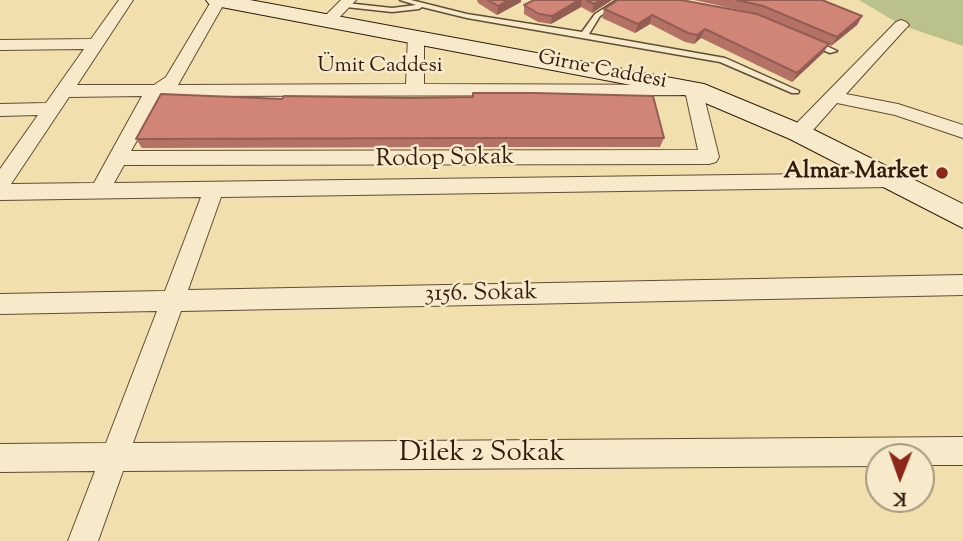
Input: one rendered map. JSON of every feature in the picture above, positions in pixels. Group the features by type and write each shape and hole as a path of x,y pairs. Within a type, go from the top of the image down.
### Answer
{"street":[{"path":"0,185 127,0"},
{"path":"100,190 152,95 172,81 217,0"},
{"name":"Girne Caddesi","path":"217,0 341,8 416,36 695,89 799,133 963,218"},
{"path":"799,133 901,25"},
{"path":"415,90 416,36"},
{"path":"0,45 96,44"},
{"path":"117,158 709,157 694,98 695,89"},
{"name":"Ümit Caddesi","path":"64,91 695,89"},
{"path":"833,97 898,110 963,132"},
{"path":"0,110 51,109"},
{"name":"Rodop Sokak","path":"0,192 891,180"},
{"path":"83,541 214,189"},
{"name":"3156. Sokak","path":"0,304 963,285"},
{"name":"Dilek 2 Sokak","path":"0,458 963,451"}],"lane":[{"path":"402,0 479,18 584,34 722,60 795,91"},
{"path":"584,34 597,15 622,0"},
{"path":"341,8 392,10 422,6"},
{"path":"802,38 834,51"}],"green space":[{"path":"859,0 963,0 963,46 901,25"}],"building":[{"path":"488,0 508,0 498,6"},
{"path":"534,0 579,0 552,16 539,14 524,5"},
{"path":"618,0 681,0 757,14 829,44 797,73 705,29 697,35 688,33 652,15 638,24 604,9"},
{"path":"737,0 822,0 862,16 837,37 763,6"},
{"path":"473,93 653,96 664,138 136,139 161,94 282,99 284,96 473,97"}],"place":[{"name":"Almar Market","path":"942,173"}]}
